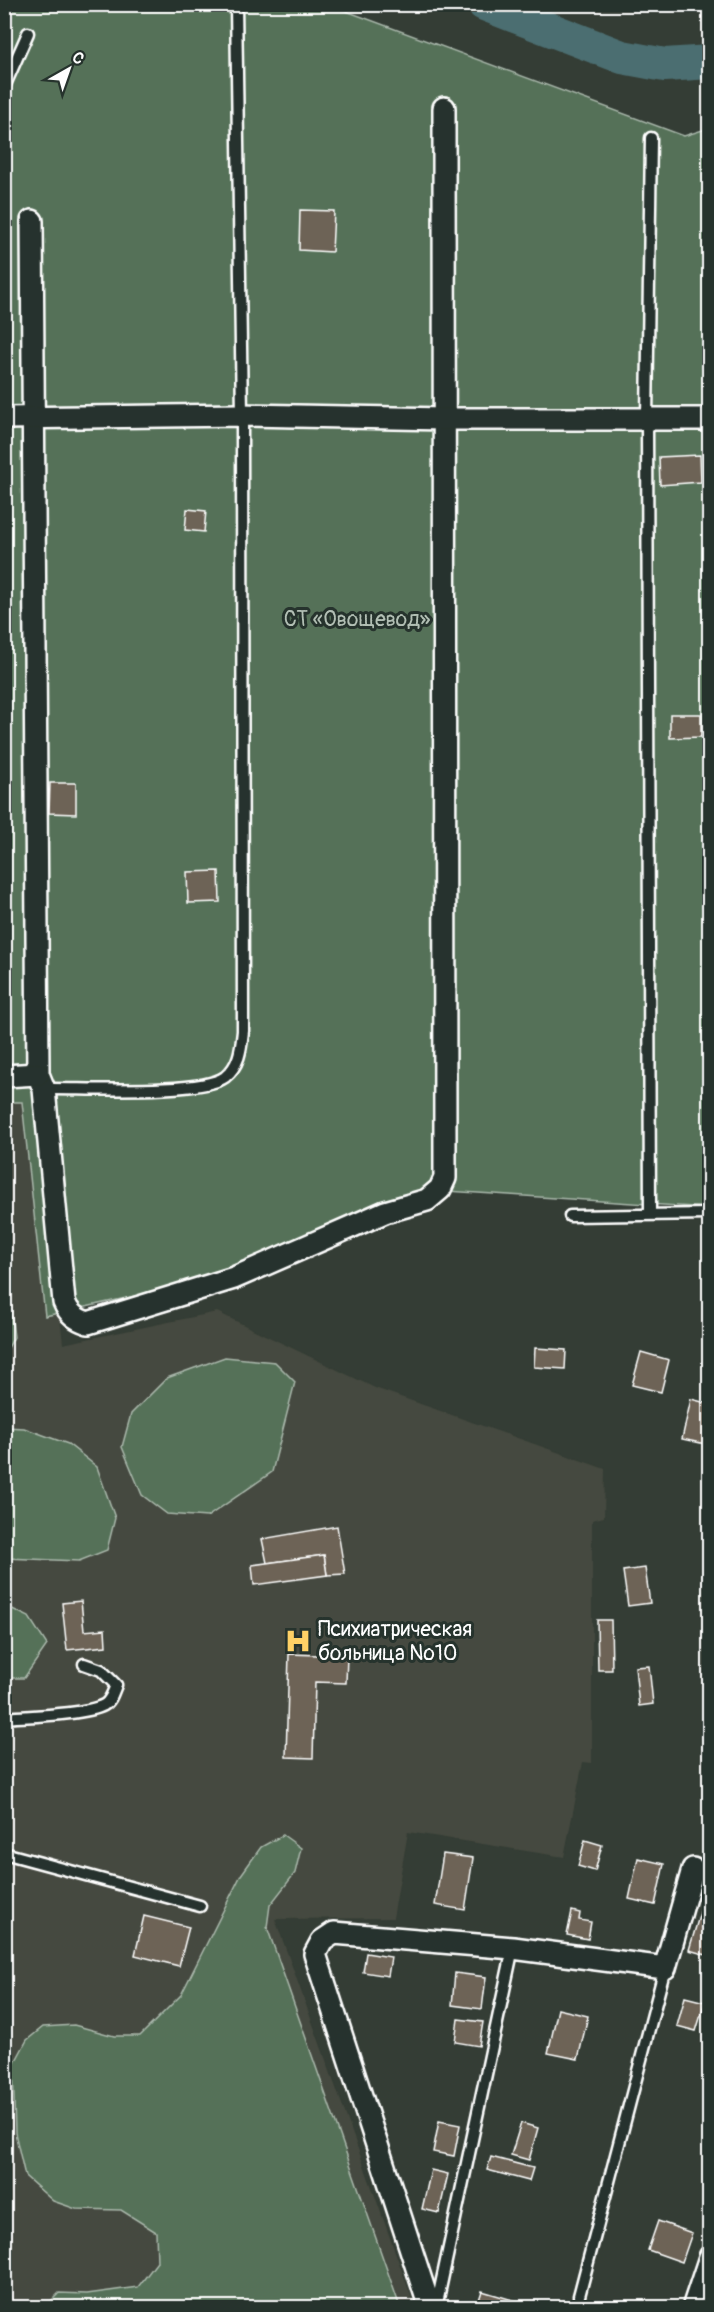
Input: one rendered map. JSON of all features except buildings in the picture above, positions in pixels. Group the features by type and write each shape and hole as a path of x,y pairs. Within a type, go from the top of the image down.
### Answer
{"street":[{"path":"32,221 41,1082 64,1302 67,1310 78,1320 88,1323 234,1278 385,1212 427,1200 440,1189 445,1178 444,108"},
{"path":"4,418 242,415 444,419 710,418"},
{"path":"4,1076 41,1082"},
{"path":"430,2307 315,1954 322,1941 334,1933 513,1948 665,1968 693,1869"},
{"path":"693,2307 710,2256"}],"lane":[{"path":"41,1082 191,1087 224,1078 240,1057 243,1031 242,415 236,4"},
{"path":"4,87 28,33"},
{"path":"650,1213 647,419 651,138"},
{"path":"570,1216 650,1213 710,1214"},
{"path":"4,1718 86,1710 104,1704 116,1685 102,1670 84,1664"},
{"path":"4,1853 200,1906"},
{"path":"436,2307 513,1948"},
{"path":"579,2296 665,1968"}],"shaded area":[{"name":"Психиатрическая больница №10","path":"4,1080 36,1094 63,1344 217,1312 375,1388 605,1469 604,1517 592,1520 592,1763 583,1762 564,1857 408,1832 393,1918 275,1919 415,2307 5,2308"}],"green space":[{"name":"СТ «Овощевод»","path":"4,5 330,5 684,136 709,128 709,1208 431,1190 207,1280 45,1316 22,1102 4,1102"},
{"path":"5,1299 10,1304 14,1337 5,1353"},
{"path":"225,1357 275,1362 295,1382 272,1472 207,1517 167,1514 142,1495 122,1447 131,1414 167,1378"},
{"path":"5,1427 24,1428 68,1444 97,1467 115,1518 107,1550 79,1561 5,1558"},
{"path":"4,1605 29,1617 47,1645 24,1678 5,1678"},
{"path":"283,1835 301,1848 295,1873 270,1905 267,1927 400,2307 45,2307 59,2293 87,2294 138,2287 157,2262 156,2232 121,2210 76,2209 53,2201 25,2176 15,2133 13,2066 27,2040 43,2027 74,2025 114,2036 140,2036 181,1995 241,1875 261,1847"}],"waterway":[{"path":"484,4 622,57 665,65 710,62"}],"place":[{"name":"Психиатрическая больница №10","path":"298,1641"}]}
